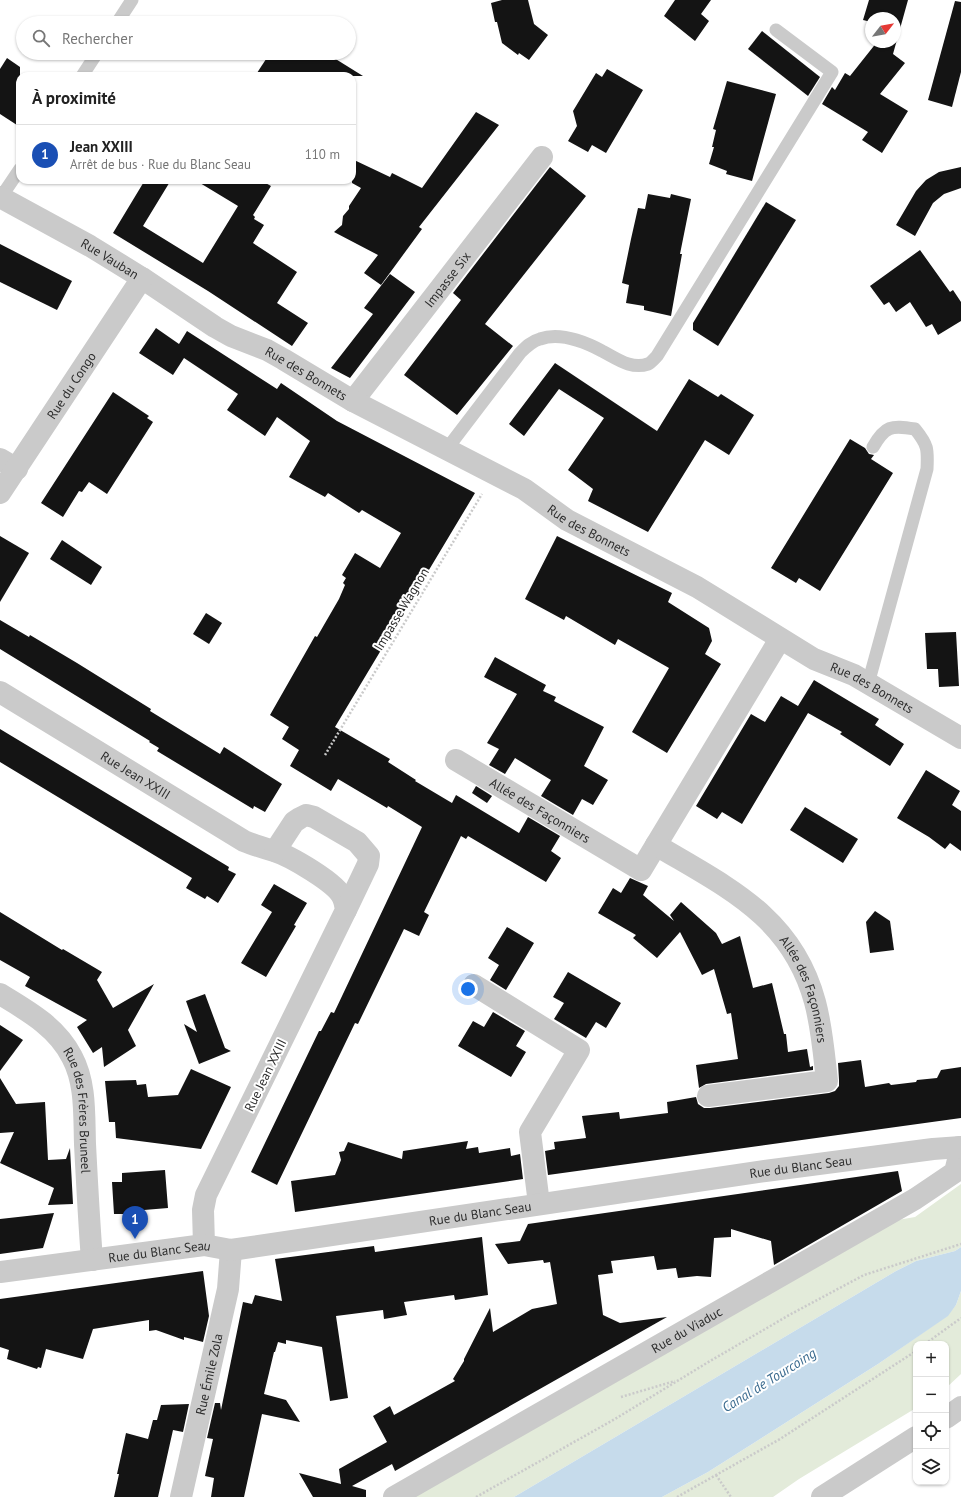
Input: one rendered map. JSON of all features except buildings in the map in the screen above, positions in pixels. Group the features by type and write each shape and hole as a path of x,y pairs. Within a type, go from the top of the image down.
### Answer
{"street":[{"name":"Impasse Six","path":"353,401 542,157"},
{"name":"Rue Vauban","path":"0,197 90,246 142,278 215,327"},
{"name":"Rue du Congo","path":"0,494 8,464 142,278"},
{"name":"Rue des Bonnets","path":"215,327 231,336 267,350 353,401 446,450 495,473 524,489 566,520 697,587 814,659 848,673 961,738"},
{"name":"Allée des Façonniers","path":"456,760 641,870 780,638"},
{"name":"Rue Jean XXIII","path":"0,692 244,841 288,857 326,880 343,898 346,910"},
{"name":"Rue Jean XXIII","path":"204,1245 203,1210 206,1195 346,910 368,864 369,856 357,842 314,817 306,815 294,822 275,851"},
{"name":"Allée des Façonniers","path":"656,845 734,892 754,906 768,919 791,948 801,964 810,984 816,1004 827,1081 708,1096"},
{"path":"474,985 579,1050 530,1132 539,1204"},
{"name":"Rue des Frères Bruneel","path":"0,994 31,1012 50,1026 72,1057 79,1073 83,1105 92,1260"},
{"name":"Rue du Blanc Seau","path":"0,1272 204,1245 231,1250 766,1171 933,1149 960,1147"},
{"name":"Rue du Viaduc","path":"394,1497 916,1200 955,1172 960,1147"},
{"name":"Rue Émile Zola","path":"181,1497 228,1289 231,1250"},
{"path":"949,1416 961,1408"},
{"path":"822,1497 913,1440"}],"lane":[{"path":"122,16 132,0"},
{"path":"446,450 520,353 530,344 541,338 568,338 583,343 629,365 648,364 657,356 832,72 776,30"},
{"path":"85,72 92,60"},
{"path":"0,197 16,175"},
{"path":"868,684 927,469 928,452 924,440 914,429 901,427 889,428 879,436 872,447"}],"path":[{"name":"Impasse Wagnon","path":"325,755 495,473"},
{"path":"476,1497 615,1419 791,1314 864,1275 961,1244"},
{"path":"929,1341 961,1318"},
{"path":"677,1497 780,1439 913,1353"},
{"path":"716,1475 731,1497"}],"green space":[{"path":"961,1184 961,1247 955,1251 916,1261 896,1271 514,1497 404,1497 886,1222 915,1217"},
{"path":"961,1291 961,1374 949,1385 949,1341 913,1341 913,1410 799,1479 773,1497 662,1497 708,1472 878,1364 947,1316 956,1305"}],"water":[{"name":"Canal de Tourcoing","path":"961,1247 961,1291 956,1305 948,1316 878,1364 708,1472 662,1497 514,1497 896,1271 916,1261 955,1251"}],"place":[{"name":"Jean XXIII","path":"135,1239"}]}
